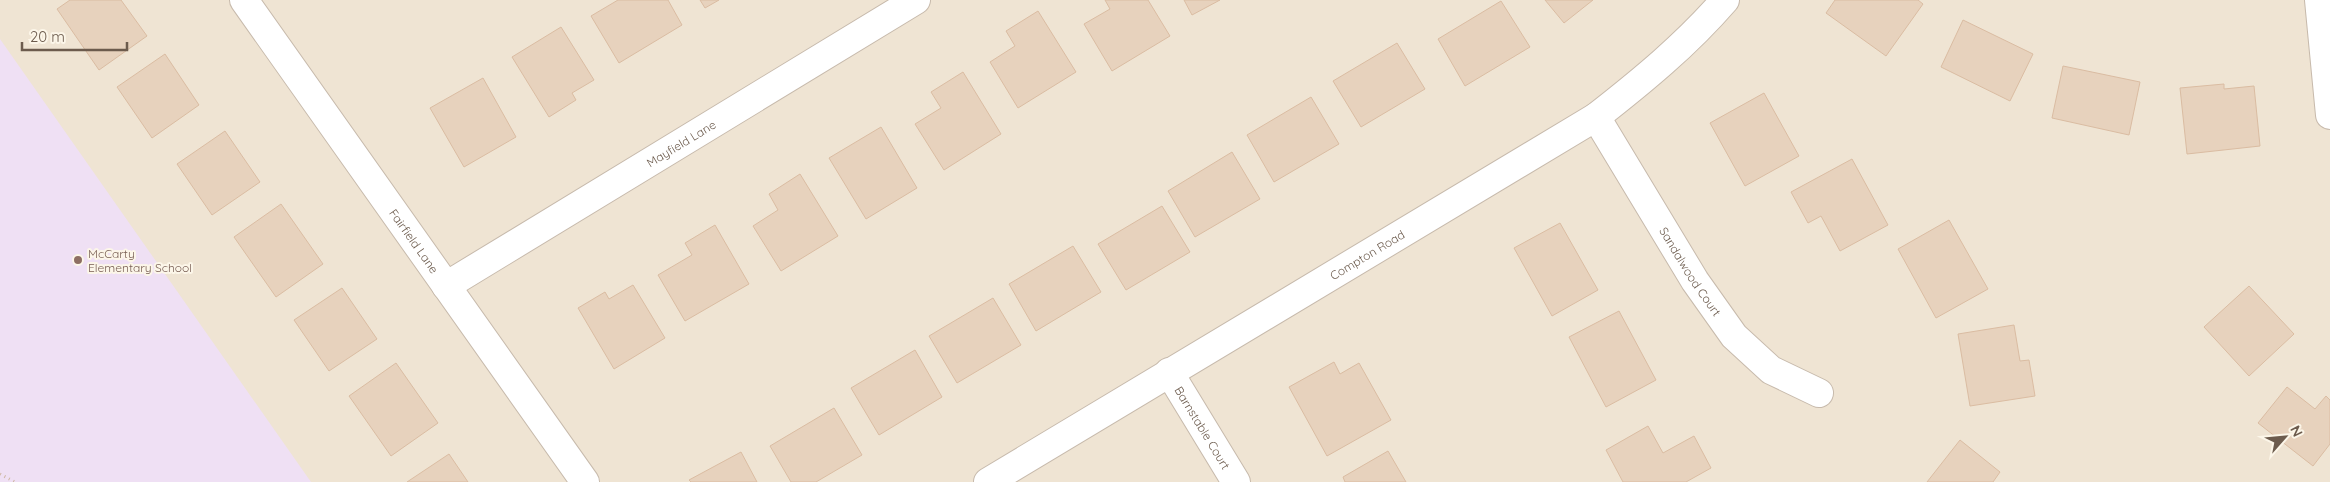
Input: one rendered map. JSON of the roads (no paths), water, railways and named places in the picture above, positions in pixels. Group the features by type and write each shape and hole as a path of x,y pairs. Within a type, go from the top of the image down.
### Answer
{"street":[{"name":"Fairfield Lane","path":"244,0 585,482"},
{"name":"Mayfield Lane","path":"446,286 916,0"},
{"name":"Compton Road","path":"988,482 1596,118 1686,43 1725,0"},
{"path":"2319,0 2330,115"},
{"name":"Sandalwood Court","path":"1596,118 1695,281 1734,336 1771,370 1819,393"},
{"name":"Barnstable Court","path":"1169,372 1236,482"}],"place":[{"name":"McCarty Elementary School","path":"78,260"}]}
